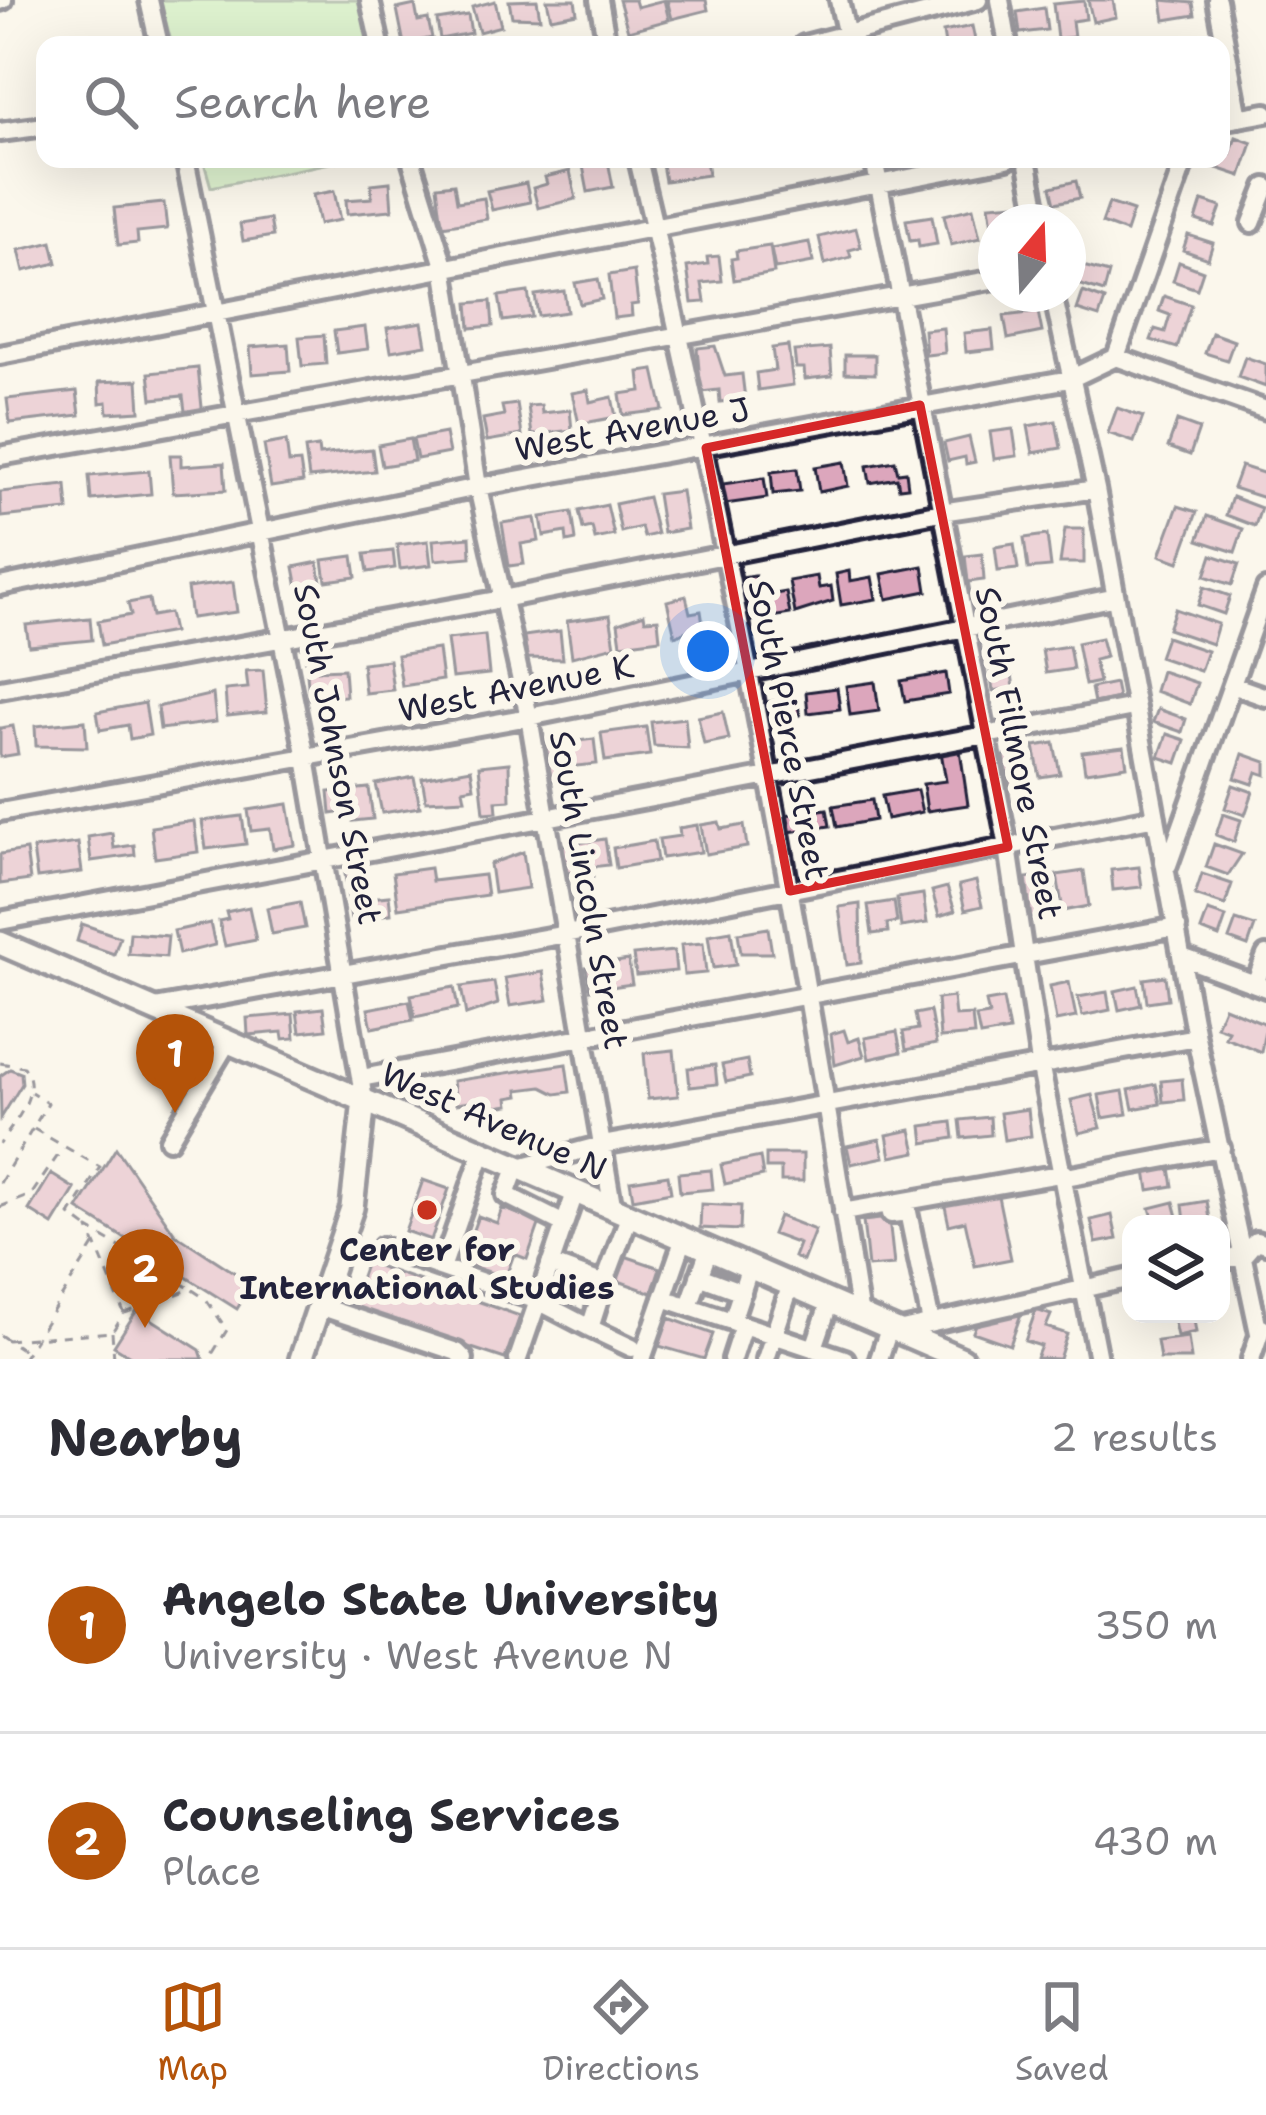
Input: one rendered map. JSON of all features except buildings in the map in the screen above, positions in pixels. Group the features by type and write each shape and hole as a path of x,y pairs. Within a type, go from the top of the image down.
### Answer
{"main road":[{"name":"West Avenue N","path":"0,943 226,1042 363,1089 482,1153 962,1359"},
{"name":"South Johnson Street","path":"301,1359 360,1175 363,1089"}],"street":[{"path":"149,0 157,36"},
{"path":"370,0 378,36"},
{"path":"598,0 602,36"},
{"path":"839,0 847,36"},
{"path":"861,36 978,0"},
{"path":"1000,0 1006,36"},
{"path":"1217,0 1221,36"},
{"path":"1230,119 1266,112"},
{"path":"0,132 36,127"},
{"name":"South Johnson Street","path":"186,168 306,758 363,1089"},
{"name":"South Lincoln Street","path":"414,168 444,266 478,488 529,717 602,1145 621,1214"},
{"name":"South Pierce Street","path":"640,168 706,448 790,891 860,1316"},
{"name":"South Fillmore Street","path":"876,168 1008,847 1028,955 1040,1063 1098,1359"},
{"path":"0,355 212,310 963,168"},
{"path":"1029,168 1036,204"},
{"path":"1182,168 1116,357 1266,410"},
{"path":"1252,223 1266,187"},
{"path":"0,456 978,283"},
{"path":"1057,312 1096,489 1112,598 1259,1341"},
{"name":"West Avenue J","path":"0,586 262,536 478,488 1070,379 1116,357"},
{"path":"0,689 502,599 941,512 1096,489"},
{"path":"1166,869 1266,589"},
{"name":"West Avenue K","path":"0,812 529,717 1112,598"},
{"path":"1232,686 1266,698"},
{"path":"0,920 1133,707"},
{"path":"149,1009 346,976 1156,817"},
{"path":"363,1089 586,1038 1177,927"},
{"path":"1182,957 1261,986 1266,955"},
{"path":"564,1224 506,1196 516,1168 602,1145 1196,1037"},
{"path":"169,1140 226,1042"},
{"path":"844,1217 1222,1148"},
{"path":"442,1268 482,1153"},
{"path":"518,1359 574,1193"},
{"path":"844,1217 908,1212 931,1323"},
{"path":"590,1328 621,1214"},
{"path":"382,1247 538,1301 637,1354 683,1241"},
{"path":"1230,1258 1243,1256 1256,1241 1266,1244"},
{"path":"688,1306 708,1252"},
{"path":"550,1264 604,1284"},
{"path":"732,1359 749,1269"},
{"path":"699,1276 742,1292"},
{"path":"879,1359 892,1330 1122,1280"},
{"path":"766,1359 790,1287"},
{"path":"663,1298 845,1359"},
{"path":"814,1348 830,1304"},
{"path":"319,1306 457,1352 464,1359"}],"path":[{"path":"0,1063 24,1067 32,1092 48,1103 0,1183"},
{"path":"0,1144 32,1092"},
{"path":"34,1129 100,1167 70,1215 206,1299 227,1330 209,1359"},
{"path":"0,1207 31,1195 64,1146"},
{"path":"89,1229 124,1313"},
{"path":"23,1359 100,1235"},
{"path":"114,1359 112,1332 124,1313 191,1289"},
{"path":"7,1340 112,1332"},
{"path":"0,1335 27,1353"}],"highlighted area":[{"path":"920,405 1008,847 790,891 706,448"}],"green space":[{"path":"160,0 366,0 375,36 170,36"},
{"path":"206,168 305,168 211,187"}],"place":[{"name":"Angelo State University","path":"175,1113"},
{"name":"Center for International Studies","path":"427,1210"},
{"name":"Counseling Services","path":"145,1328"}]}
